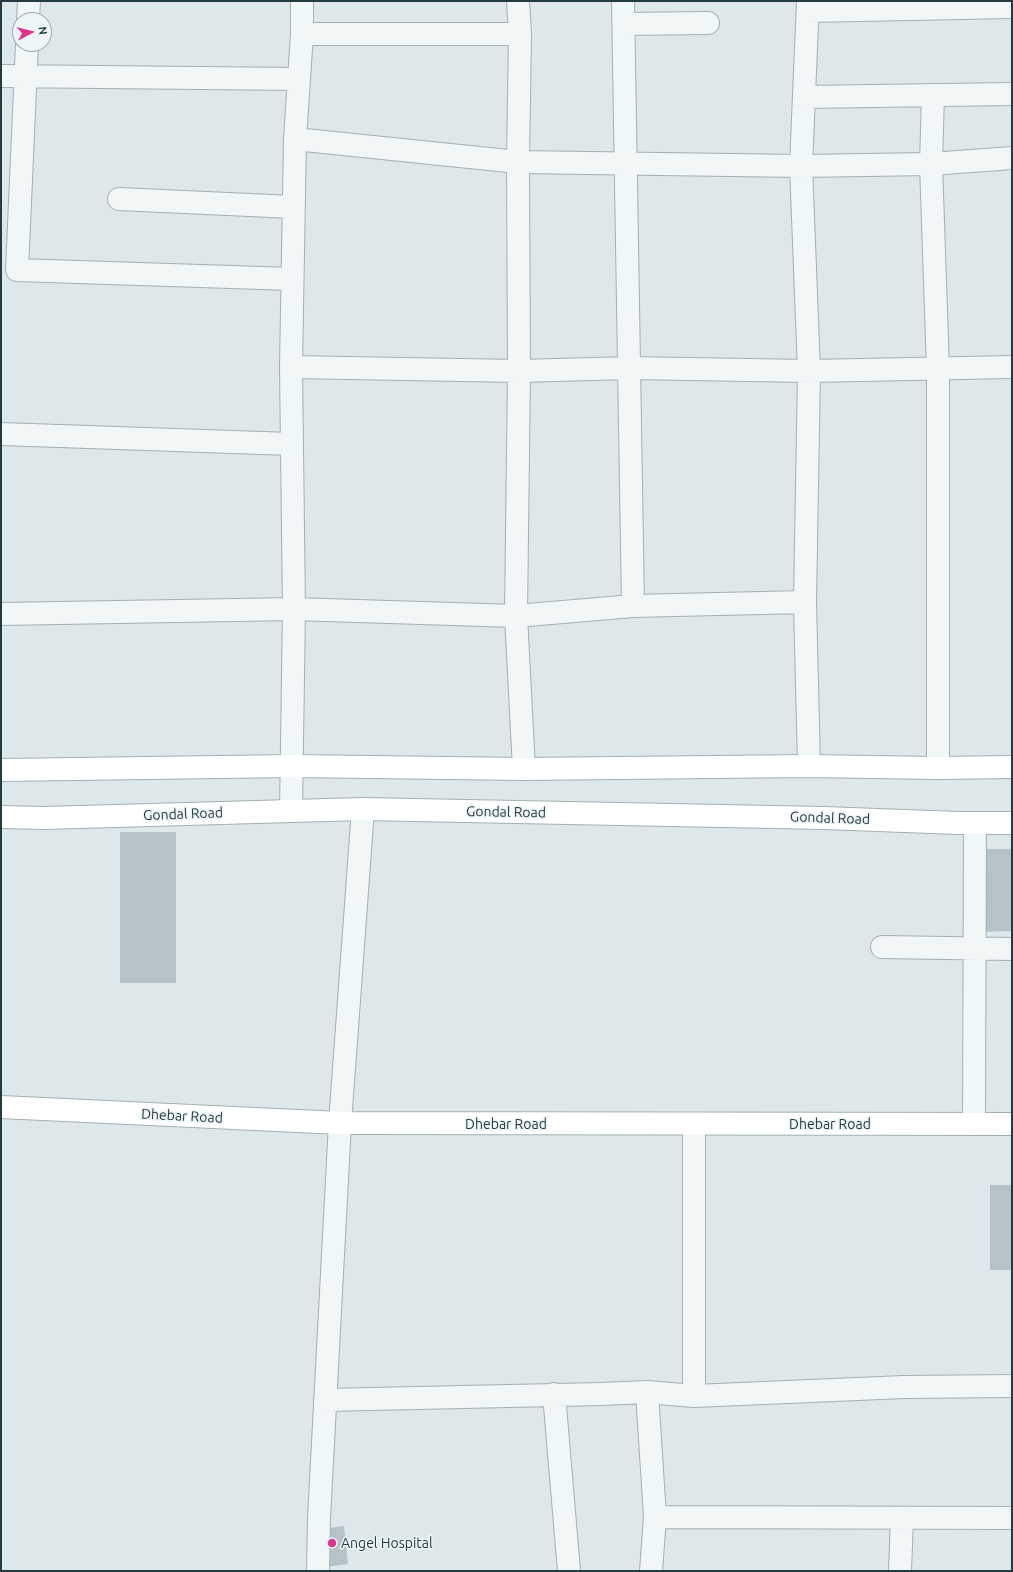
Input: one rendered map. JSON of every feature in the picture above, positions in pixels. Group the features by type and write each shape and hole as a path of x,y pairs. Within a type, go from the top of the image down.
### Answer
{"main road":[{"path":"1,770 293,766 524,769 809,766 938,768 1012,767"},
{"name":"Gondal Road","path":"1,817 44,818 363,809 1012,823"},
{"name":"Dhebar Road","path":"1,1107 340,1123 1012,1124"}],"street":[{"path":"28,12 29,1"},
{"path":"291,811 293,766 294,609 291,444 292,279 295,139 302,34 302,1"},
{"path":"518,1 520,34 518,162 519,371 516,616 524,769"},
{"path":"623,1 627,163 633,606"},
{"path":"809,766 805,602 809,371 801,166 808,6 1012,7"},
{"path":"624,24 708,23"},
{"path":"302,34 520,34"},
{"path":"27,52 9,269 292,279"},
{"path":"1,76 298,79"},
{"path":"804,97 1012,94"},
{"path":"933,96 931,164 938,369 938,768"},
{"path":"295,139 518,162 801,166 931,164 1012,158"},
{"path":"120,198 293,207"},
{"path":"291,367 519,371 629,368 809,371 1012,367"},
{"path":"1,434 291,444"},
{"path":"1,614 294,609 516,616 633,606 805,602"},
{"path":"318,1571 319,1518 340,1123 363,809"},
{"path":"974,1124 975,823"},
{"path":"882,947 1012,949"},
{"path":"694,1124 694,1396"},
{"path":"325,1400 647,1392 694,1396 904,1387 1012,1386"},
{"path":"647,1392 655,1517 651,1571"},
{"path":"554,1394 569,1571"},
{"path":"655,1517 1012,1518"},
{"path":"900,1571 902,1518"}],"building":[{"path":"120,832 176,832 176,983 120,983"},
{"path":"979,849 1012,849 1012,931 981,932"},
{"path":"990,1185 1012,1185 1012,1270 990,1270"},
{"path":"344,1526 348,1564 325,1567 321,1529"}],"place":[{"name":"Angel Hospital","path":"332,1543"}]}
